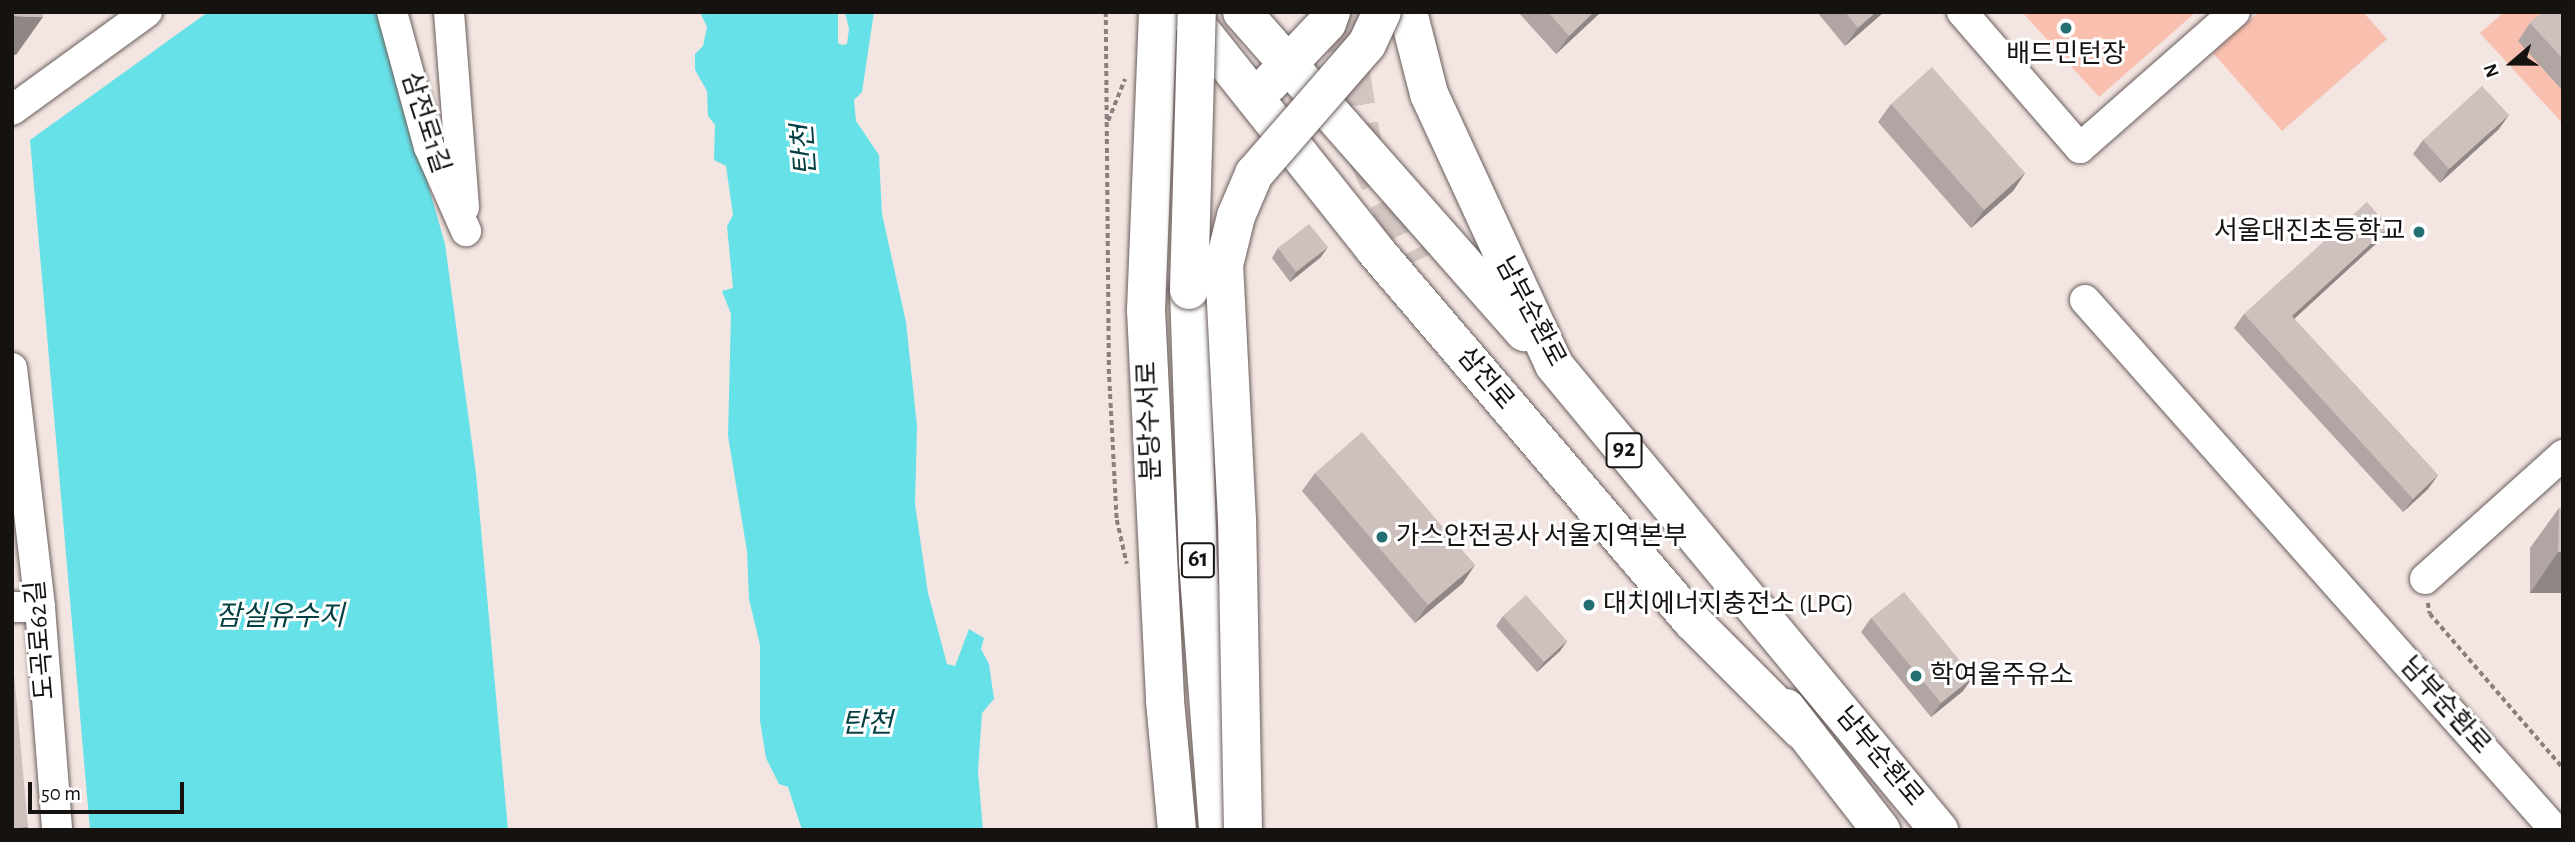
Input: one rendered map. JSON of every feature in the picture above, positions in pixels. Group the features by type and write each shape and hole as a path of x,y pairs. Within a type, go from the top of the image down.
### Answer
{"main road":[{"name":"분당수서로","path":"1158,12 1146,310 1166,701 1177,830"},
{"name":"삼전로","path":"1186,12 1384,260 1693,622 1801,730"},
{"name":"분당수서로","path":"1197,12 1189,290 1198,562 1217,830"},
{"path":"1242,12 1554,365"},
{"path":"1300,79 1331,12"},
{"path":"1266,113 1300,79 1356,37 1367,12"},
{"path":"1244,830 1237,520 1224,265 1236,216 1254,174 1367,44 1381,12"},
{"name":"남부순환로","path":"1408,12 1429,94 1554,365 1939,830"},
{"name":"남부순환로","path":"1417,261 1716,611 1801,730 1881,830"}],"street":[{"path":"12,110 148,12"},
{"name":"삼전로1길","path":"392,12 429,147 466,231 449,12"},
{"path":"1962,12 2080,148 2235,12"},
{"name":"남부순환로","path":"2085,300 2555,830"},
{"name":"도곡로62길","path":"12,368 26,607 57,830"},
{"path":"2425,579 2563,456"}],"path":[{"path":"2430,614 2563,768"}],"shaded area":[{"path":"2022,12 2196,12 2099,97"},
{"path":"2259,12 2363,12 2387,39 2282,131 2213,53"},
{"path":"2504,12 2563,12 2563,124 2480,33"}],"water":[{"name":"잠실유수지","path":"208,12 379,12 445,244 476,473 508,830 90,830 30,140"},
{"name":"탄천","path":"700,12 838,12 838,43 842,45 847,44 849,29 845,12 874,12 862,92 854,100 856,121 879,155 882,214 906,322 917,426 915,504 928,593 947,664 955,666 969,629 984,638 981,649 989,664 994,699 982,713 978,771 983,830 802,830 788,787 779,784 766,758 760,721 760,645 749,599 747,551 728,436 731,314 722,291 733,288 727,226 733,215 726,166 714,160 715,125 708,116 707,91 695,70 695,54 703,46 707,27"}],"building":[{"path":"12,12 43,12 43,17 12,16"},
{"path":"1548,12 1594,12 1569,36"},
{"path":"1845,12 1876,12 1858,28"},
{"path":"2542,12 2563,12 2563,59 2530,23"},
{"path":"1932,67 2025,173 1984,210 1891,104"},
{"path":"2482,86 2509,115 2449,169 2423,140"},
{"path":"2367,202 2389,227 2292,316 2438,475 2413,499 2244,314"},
{"path":"1309,224 1328,247 1296,272 1278,248"},
{"name":"가스안전공사 서울지역본부","path":"1362,432 1475,565 1428,605 1315,473"},
{"path":"2559,508 2563,508 2563,552 2558,552"},
{"path":"1904,592 1973,677 1941,703 1871,618"},
{"path":"1526,595 1567,641 1544,662 1503,616"},
{"path":"12,652 28,827 12,828"}],"tunnel":[{"path":"1341,12 1363,148 1417,261"}],"place":[{"name":"배드민턴장","path":"2066,28"},
{"name":"서울대진초등학교","path":"2419,232"},
{"name":"가스안전공사 서울지역본부","path":"1382,537"},
{"name":"대치에너지충전소 (LPG)","path":"1589,605"},
{"name":"학여울주유소","path":"1916,676"}]}
